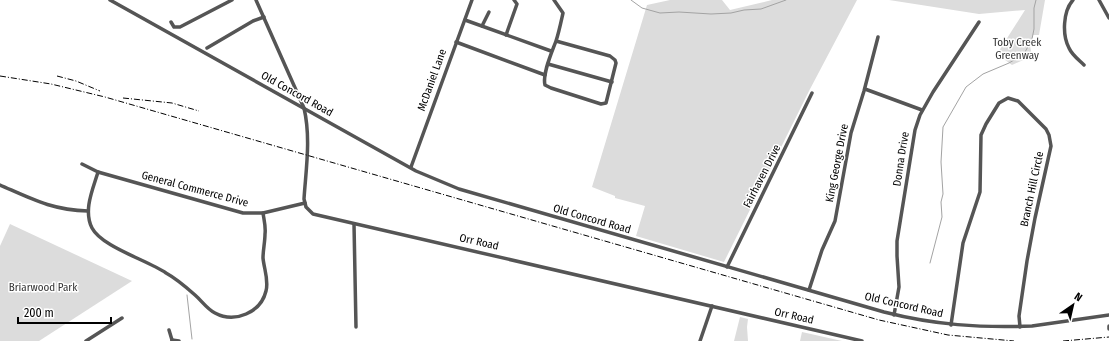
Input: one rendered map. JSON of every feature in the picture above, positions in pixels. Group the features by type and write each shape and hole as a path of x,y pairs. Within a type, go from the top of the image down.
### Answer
{"street":[{"name":"Old Concord Road","path":"110,0 411,167 434,179 459,189 894,315 934,323 986,327 1020,327 1109,315"},
{"path":"171,22 174,26 180,27 232,0"},
{"path":"256,0 304,108 307,119 305,204"},
{"name":"McDaniel Lane","path":"411,167 472,0"},
{"path":"506,35 517,4 514,0"},
{"path":"554,0 563,13 556,41 551,51 544,81 547,86 601,104 606,103 616,63 613,57 556,41"},
{"path":"1073,0 1067,10 1065,35 1070,50 1084,65"},
{"path":"1099,0 1109,18"},
{"path":"482,26 489,12"},
{"path":"207,48 254,21 264,17"},
{"path":"464,20 551,51"},
{"name":"Donna Drive","path":"894,315 899,287 897,241 915,130 922,110 979,22"},
{"name":"King George Drive","path":"809,290 822,250 835,221 851,133 865,89 878,36"},
{"path":"456,42 545,75"},
{"path":"548,64 612,82"},
{"path":"865,89 922,110"},
{"name":"Fairhaven Drive","path":"726,267 812,94"},
{"name":"Branch Hill Circle","path":"951,325 963,243 980,192 982,135 986,124 999,102 1008,98 1018,101 1046,129 1051,146 1027,261 1019,316 1020,327"},
{"name":"General Commerce Drive","path":"82,164 98,172 236,212 250,214 263,213 305,204"},
{"path":"98,172 88,211 91,226 101,239 172,276 208,308 223,316 232,318 244,315 256,309 266,292 268,280 263,257 266,231 263,213"},
{"path":"0,185 51,206 88,211"},
{"name":"Orr Road","path":"305,204 308,210 317,216 465,248 862,341"},
{"path":"354,224 356,327"},
{"path":"700,341 712,306"},
{"path":"86,341 122,318"},
{"path":"169,330 171,341 179,341"}],"green space":[{"path":"670,0 722,0 730,10 772,0 857,0 809,91 724,262 636,236 645,206 615,198 615,196 592,187 647,5"},
{"name":"Toby Creek Greenway","path":"889,0 1045,0 1039,35 1033,35 1030,46 1032,56 1012,65 997,54 1025,10 979,14"},
{"name":"Briarwood Park","path":"10,224 132,281 39,341 0,341 0,246"},
{"path":"740,317 748,319 748,341 734,341"},
{"path":"802,332 842,341 800,341"}],"waterway":[{"path":"631,0 642,8 660,13 679,12 711,14 761,9 786,0"},
{"path":"930,263 942,217 941,202 943,194 941,162 943,127 966,87 983,74 1009,63 1024,54 1032,39 1036,0"},
{"path":"187,295 192,339"}],"railway":[{"path":"0,76 51,84 105,97 879,320 948,335 1014,341"},
{"path":"57,76 76,81 100,91"},
{"path":"123,98 172,103 199,111"},
{"path":"1063,341 1109,337"}]}
